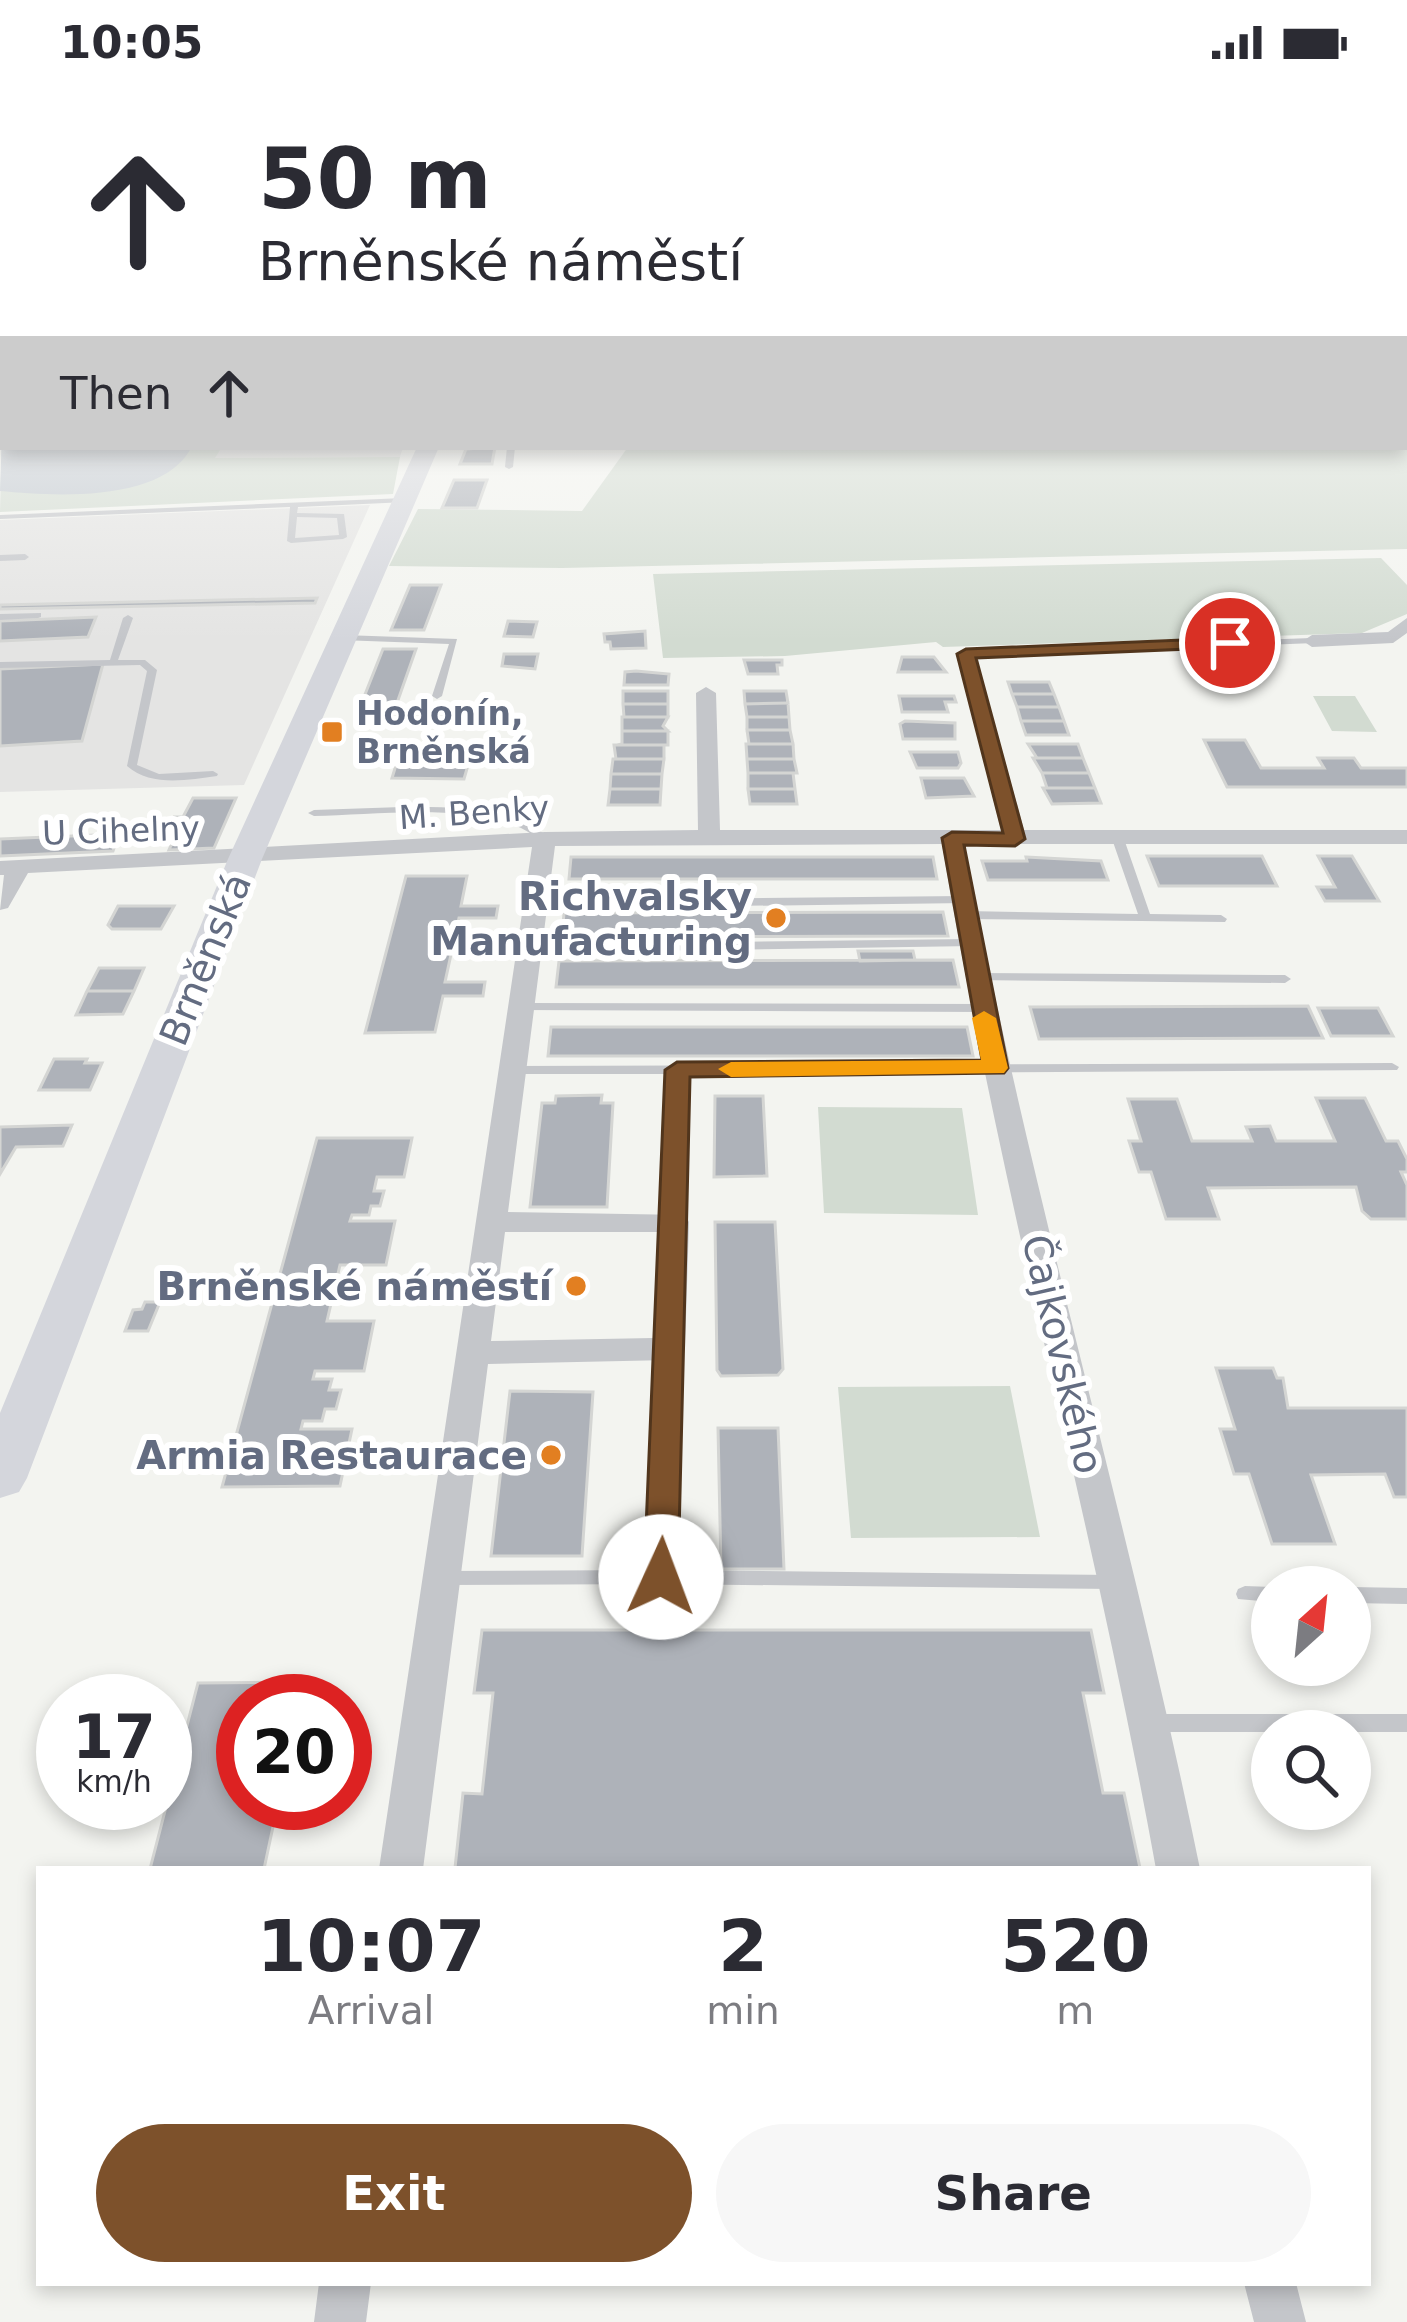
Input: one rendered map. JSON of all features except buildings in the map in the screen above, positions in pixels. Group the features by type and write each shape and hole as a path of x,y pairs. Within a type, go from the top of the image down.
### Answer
{"main road":[{"name":"Brněnská","path":"0,1478 245,859 427,450"}],"street":[{"path":"1312,641 1402,632"},
{"path":"966,654 1015,839"},
{"path":"706,693 709,839"},
{"name":"M. Benky","path":"245,859 545,839 1407,837"},
{"name":"Čajkovského","path":"952,838 995,1068 1150,1723 1177,1866"},
{"path":"401,1866 545,839"},
{"name":"U Cihelny","path":"10,868 245,859"},
{"path":"0,903 10,868"},
{"path":"471,1353 669,1349 674,1222 489,1222"},
{"path":"340,2322 345,2286"},
{"path":"1271,2286 1280,2322"}],"lane":[{"path":"509,467 511,450"},
{"path":"0,517 294,510 404,500"},
{"path":"294,510 341,516 343,537 291,541 294,510"},
{"path":"0,558 26,557"},
{"path":"0,617 38,615"},
{"path":"114,659 128,618"},
{"path":"343,638 454,641 437,695"},
{"path":"966,654 1312,641"},
{"path":"0,665 142,662 152,670 132,766 139,773 159,777 213,774"},
{"path":"314,813 470,814 524,824 545,839"},
{"path":"1118,839 1144,918"},
{"path":"577,904 964,907 1222,919"},
{"path":"572,948 970,943"},
{"path":"523,1007 1285,979"},
{"path":"513,1070 1392,1067"},
{"path":"674,1222 677,1070"},
{"path":"661,1577 669,1349"},
{"path":"440,1579 1117,1582"},
{"path":"1245,1594 1251,1594"},
{"path":"1371,1595 1407,1596"},
{"path":"1150,1723 1407,1724"}],"shaded area":[{"path":"1,450 190,450 175,467 130,488 75,494 0,491"},
{"path":"2,450 220,450 215,458 400,457 393,494 0,512"},
{"path":"220,450 402,450 400,457 213,458"},
{"path":"626,450 1407,450 1407,549 562,568 389,566 418,509 582,511"},
{"path":"370,505 244,785 0,792 0,520"},
{"path":"1381,558 1407,585 1407,614 1362,633 943,647 936,642 785,656 663,658 653,574"},
{"path":"1313,696 1355,696 1377,732 1332,731"},
{"path":"818,1107 962,1108 978,1215 824,1213"},
{"path":"1010,1386 1040,1537 851,1538 838,1387"}],"slow traffic":[{"path":"731,1069 995,1068 984,1018"}],"place":[{"name":"Hodonín, Brněnská","path":"332,732"},
{"name":"Richvalsky Manufacturing","path":"776,918"},
{"name":"Brněnské náměstí","path":"576,1286"},
{"name":"Armia Restaurace","path":"551,1455"}],"route":[{"path":"661,1577 677,1070 995,1068 952,838 1015,839 966,654 1230,643"}]}
